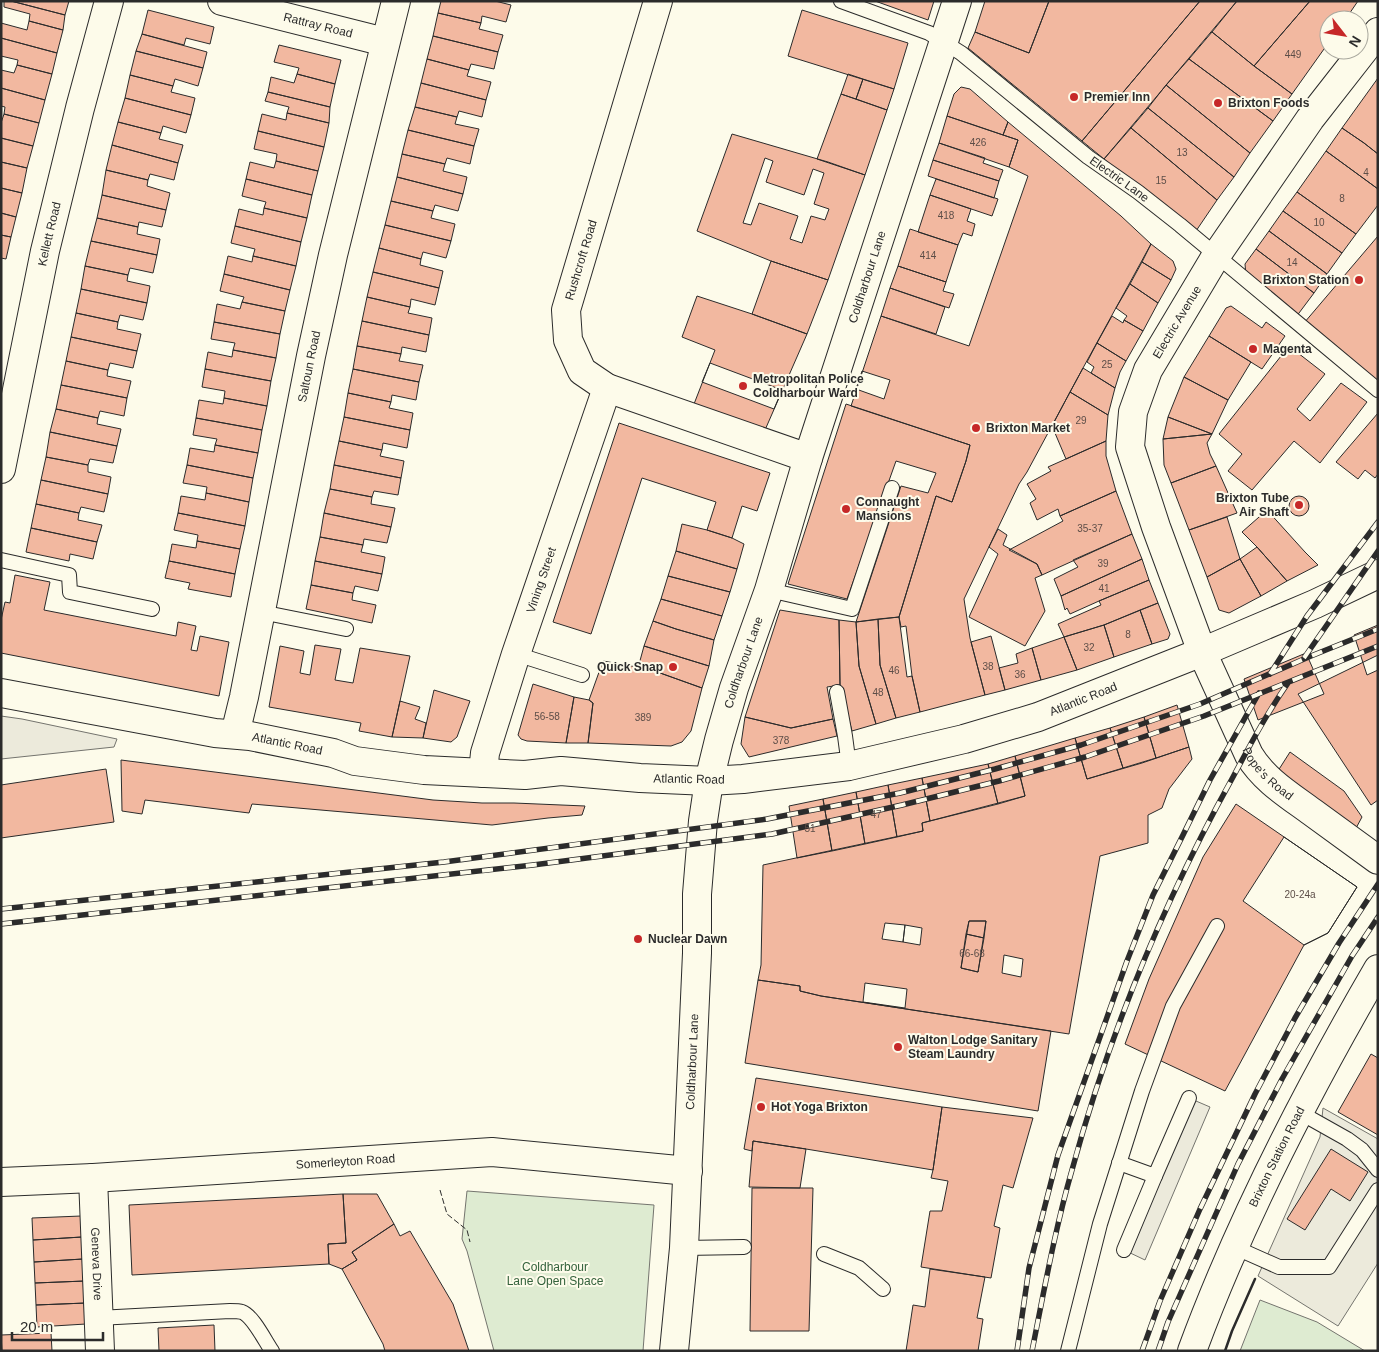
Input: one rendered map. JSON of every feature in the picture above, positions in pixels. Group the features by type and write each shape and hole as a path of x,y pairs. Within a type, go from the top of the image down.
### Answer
{"street":[{"name":"Kellett Road","path":"1,469 45,252 109,1"},
{"name":"Rattray Road","path":"222,1 385,42"},
{"name":"Saltoun Road","path":"235,734 333,255 396,1"},
{"name":"Rushcroft Road","path":"658,1 566,310 568,340 582,371 607,388 808,458"},
{"name":"Coldharbour Lane","path":"674,1351 684,1248 688,1171 697,953 697,894 709,781 734,688 767,594 808,458 957,1"},
{"name":"Electric Avenue","path":"1202,652 1156,527 1130,447 1133,412 1148,370 1216,256 1310,119 1378,32"},
{"name":"Vining Street","path":"483,773 485,753 516,654 607,388"},
{"name":"Atlantic Road","path":"1,693 333,752 355,761 424,770 525,774 560,771 640,778 709,781 743,779 849,766 964,739 1038,717 1202,652 1315,604 1378,574"},
{"name":"Pope's Road","path":"1202,652 1255,765 1285,792 1378,860"},
{"name":"Brixton Station Road","path":"1192,1351 1234,1247 1299,1112 1336,1041 1378,969"},
{"name":"Somerleyton Road","path":"1,1182 92,1178 492,1152 688,1171"},
{"name":"Geneva Drive","path":"92,1178 100,1351"}],"lane":[{"name":"Electric Lane","path":"841,1 929,33 961,53 1088,157 1180,225 1378,390"},
{"path":"767,594 852,609 892,488"},
{"path":"1,560 69,575 70,592 152,608"},
{"path":"767,594 849,616"},
{"path":"261,612 346,629"},
{"path":"516,654 582,676"},
{"path":"837,692 849,766"},
{"path":"1068,1351 1100,1224 1142,1091 1173,1006 1218,926"},
{"path":"1124,1250 1189,1098"},
{"path":"1299,1112 1347,1139 1362,1150 1378,1170"},
{"path":"1118,1163 1155,1176"},
{"path":"1234,1247 1280,1267 1329,1267 1378,1190"},
{"path":"684,1248 744,1247"},
{"path":"824,1254 859,1268 883,1289"},
{"path":"98,1318 241,1312 248,1315 254,1322 272,1351"}],"green space":[{"name":"Coldharbour Lane Open Space","path":"467,1191 654,1205 643,1351 494,1351 467,1251 462,1239"},
{"path":"1260,1300 1317,1322 1365,1351 1240,1351"}],"shaded area":[{"path":"1,716 117,739 114,747 1,759"},
{"path":"1189,1098 1210,1107 1145,1260 1124,1250"},
{"path":"1323,1108 1378,1139 1378,1263 1338,1326 1258,1276 1320,1137"}],"building":[{"path":"4,1 11,1 65,15 63,30 29,21 30,14 4,7"},
{"path":"11,1 69,1 65,15"},
{"path":"441,1 495,1 511,5 506,22 482,16 481,23 438,13"},
{"path":"875,1 934,1 928,20"},
{"path":"985,1 1049,1 1029,53 975,32"},
{"name":"Premier Inn","path":"1049,1 1200,1 1082,141 968,48 975,32 1029,53"},
{"path":"1200,1 1237,1 1104,159 1082,141"},
{"path":"1237,1 1310,1 1254,66 1212,32"},
{"path":"1310,1 1358,1 1352,10 1319,10 1319,56 1292,94 1254,66"},
{"path":"148,10 214,27 210,44 186,38 184,45 142,34"},
{"path":"802,10 908,43 894,89 788,56"},
{"path":"438,13 481,23 479,29 503,35 498,52 433,36"},
{"path":"29,21 63,30 57,53 1,38 1,23 27,30"},
{"path":"1212,32 1292,94 1273,121 1189,59"},
{"path":"142,34 207,52 203,68 136,51"},
{"path":"433,36 498,52 494,69 471,64 469,70 427,59"},
{"path":"1,38 57,53 52,74 17,65 18,60 1,56"},
{"path":"279,45 341,60 335,84 297,74 299,68 274,62"},
{"path":"136,51 203,68 198,86 175,79 173,86 130,75"},
{"path":"427,59 469,70 467,76 491,82 486,100 421,83"},
{"name":"Brixton Foods","path":"1189,59 1273,121 1250,153 1166,85"},
{"path":"17,65 52,74 45,100 1,88 1,70 14,73"},
{"path":"297,74 335,84 330,107 268,92 271,77 294,83"},
{"path":"848,74 863,79 856,99 841,94"},
{"path":"130,75 173,86 171,92 195,98 191,115 125,98"},
{"path":"1378,78 1378,154 1342,128"},
{"path":"863,79 894,89 887,110 856,99"},
{"path":"421,83 486,100 482,117 459,111 457,117 415,107"},
{"path":"1166,85 1250,153 1234,177 1148,108"},
{"path":"961,87 970,89 1008,122 1003,135 947,116 954,94"},
{"path":"1,88 45,100 39,123 4,114 5,107 1,106"},
{"path":"268,92 330,107 329,123 287,113 289,107 265,101"},
{"path":"841,94 887,110 865,175 817,159"},
{"path":"125,98 191,115 186,133 163,126 161,133 118,122"},
{"path":"415,107 457,117 455,124 479,129 474,146 408,130"},
{"path":"1148,108 1234,177 1217,200 1131,128"},
{"path":"287,113 329,123 324,147 258,131 262,114 286,120"},
{"path":"4,114 39,123 33,146 1,138 1,123"},
{"path":"947,116 1018,140 1009,167 939,143"},
{"path":"118,122 161,133 159,139 183,145 178,163 112,145"},
{"path":"1008,122 1121,216 1151,244 1019,484 964,599 970,638 985,695 920,712 912,676 906,626 901,627 899,617 936,496 952,502 970,445 851,406 881,316 969,346 1028,176 1009,167 1018,140 1003,135"},
{"path":"1131,128 1217,200 1196,231 1189,231 1104,159"},
{"path":"1342,128 1378,154 1378,189 1326,151"},
{"path":"408,130 474,146 470,164 447,158 445,164 402,154"},
{"path":"258,131 324,147 318,171 276,161 277,154 254,149"},
{"path":"732,134 828,162 865,175 828,280 771,261 697,231","holes":["765,158 773,161 766,182 804,195 813,169 824,173 814,204 829,209 825,220 811,216 802,243 790,239 798,216 759,203 751,225 743,223"]},
{"path":"1,138 33,146 27,168 1,162"},
{"path":"939,143 985,158 983,163 1003,170 999,181 933,160"},
{"path":"112,145 178,163 174,180 150,174 148,180 106,170"},
{"path":"1326,151 1378,189 1378,205 1356,234 1297,192"},
{"path":"402,154 445,164 443,171 467,177 463,194 397,177"},
{"path":"933,160 999,181 994,198 928,176"},
{"path":"276,161 318,171 312,195 246,179 250,162 274,168"},
{"path":"1,162 27,168 22,193 1,188"},
{"path":"106,170 148,180 147,186 170,193 166,210 102,195"},
{"path":"397,177 463,194 458,211 435,205 433,211 391,201"},
{"path":"246,179 312,195 307,218 264,208 266,202 242,196"},
{"path":"936,179 998,199 992,216 930,195"},
{"path":"1,188 22,193 16,217 1,213"},
{"path":"1297,192 1356,234 1342,253 1283,211"},
{"path":"102,195 166,210 162,227 139,222 138,227 97,218"},
{"path":"930,195 971,209 967,221 975,224 972,236 963,233 958,245 918,232"},
{"path":"391,201 433,211 431,218 455,224 451,241 385,225"},
{"path":"264,208 307,218 301,242 235,226 239,209 263,215"},
{"path":"1283,211 1342,253 1327,274 1269,231"},
{"path":"1,213 16,217 11,237 1,235"},
{"path":"97,218 138,227 137,234 160,239 157,255 91,241"},
{"path":"385,225 451,241 446,258 423,252 421,259 379,248"},
{"path":"235,226 301,242 296,266 253,256 255,249 231,243"},
{"path":"910,229 958,245 946,282 898,266"},
{"path":"1269,231 1327,274 1314,293 1256,249"},
{"path":"1,235 11,237 6,259 1,258"},
{"name":"Brixton Station","path":"1378,236 1378,384 1304,323"},
{"path":"91,241 157,255 153,273 130,268 128,275 85,266"},
{"path":"1151,244 1173,261 1176,269 1171,280 1142,262"},
{"path":"379,248 421,259 420,265 443,271 439,288 373,272"},
{"path":"1256,249 1314,293 1296,317 1246,276 1245,264"},
{"path":"228,256 252,262 253,256 296,266 290,290 224,274"},
{"path":"771,261 828,280 807,334 752,314"},
{"path":"1142,262 1171,280 1158,303 1130,284"},
{"path":"85,266 128,275 127,281 150,286 147,303 81,289"},
{"path":"898,266 946,282 943,291 954,294 949,308 890,288"},
{"path":"373,272 439,288 435,305 411,299 410,307 367,297"},
{"path":"224,274 290,290 285,311 242,302 244,297 220,291"},
{"path":"1130,284 1158,303 1143,331 1124,320 1127,316 1116,308"},
{"path":"890,288 945,307 936,334 881,316"},
{"path":"81,289 147,303 143,320 120,315 118,322 76,313"},
{"path":"697,296 807,334 765,430 694,404 715,350 682,337"},
{"path":"367,297 410,307 408,313 432,318 429,335 362,321"},
{"path":"242,302 285,311 280,334 214,322 217,304 240,309"},
{"name":"Magenta","path":"1231,306 1262,328 1266,322 1285,336 1262,369 1209,336 1226,308"},
{"path":"76,313 118,322 117,329 141,334 137,351 71,337"},
{"path":"1112,316 1123,323 1124,320 1143,331 1126,361 1097,343"},
{"path":"362,321 429,335 426,352 402,347 401,354 357,346"},
{"path":"214,322 280,334 276,358 233,350 235,343 211,339"},
{"path":"1209,336 1251,362 1228,400 1184,377"},
{"path":"71,337 137,351 133,368 110,363 108,370 66,361"},
{"path":"1097,343 1126,361 1115,388 1091,373 1094,367 1087,362"},
{"path":"357,346 401,354 399,361 423,365 419,382 353,369"},
{"path":"1289,346 1325,374 1297,409 1310,421 1341,383 1367,402 1320,463 1294,441 1252,490 1228,471 1242,454 1219,434"},
{"path":"233,350 276,358 271,381 205,369 208,352 232,357"},
{"path":"66,361 108,370 107,376 131,381 127,398 61,385"},
{"name":"Metropolitan Police Coldharbour Ward","path":"710,363 782,390 774,409 702,382"},
{"path":"1083,368 1115,388 1108,415 1070,392"},
{"path":"205,369 271,381 267,406 224,398 225,391 202,387"},
{"path":"353,369 419,382 416,400 392,395 391,402 348,393"},
{"path":"862,371 890,380 884,399 856,389"},
{"path":"1184,377 1228,400 1212,434 1168,417"},
{"path":"61,385 127,398 124,416 100,411 98,418 56,409"},
{"path":"1070,392 1108,415 1106,441 1066,459 1052,426"},
{"path":"348,393 391,402 389,408 413,413 410,430 344,417"},
{"path":"224,398 267,406 262,430 196,418 199,400 223,404"},
{"name":"Connaught Mansions","path":"846,404 970,445 952,502 936,496 899,617 856,622 901,486 928,493 936,473 896,461 847,599 788,584"},
{"path":"56,409 98,418 97,424 121,429 117,446 50,432"},
{"path":"1378,413 1378,474 1375,478 1365,470 1358,479 1336,462"},
{"path":"344,417 410,430 407,448 383,443 382,450 339,441"},
{"path":"1168,417 1212,434 1163,439"},
{"path":"196,418 262,430 258,453 215,445 217,439 193,435"},
{"path":"619,423 770,473 757,511 742,506 732,538 707,530 716,502 642,478 591,634 553,622"},
{"path":"50,432 117,446 113,463 90,459 88,465 46,457"},
{"path":"1212,434 1207,443 1216,466 1171,483 1164,465 1163,439"},
{"path":"339,441 382,450 380,456 404,461 401,478 334,465"},
{"path":"1106,441 1106,456 1116,491 1060,516 1058,509 1037,520 1030,503 1036,499 1027,484 1051,471 1048,467"},
{"path":"215,445 258,453 253,478 187,465 190,448 214,452"},
{"path":"46,457 88,465 88,472 111,477 108,494 41,480"},
{"path":"187,465 253,478 249,502 206,493 207,487 183,483"},
{"path":"334,465 401,478 398,495 374,491 372,497 330,489"},
{"path":"1216,466 1237,513 1189,530 1171,483"},
{"path":"41,480 108,494 104,512 81,507 79,513 36,504"},
{"path":"330,489 372,497 371,504 395,508 391,527 324,513"},
{"path":"1116,491 1132,534 1042,575 1037,564 1009,550 1063,521 1060,516"},
{"path":"206,493 249,502 245,526 178,513 181,496 205,500"},
{"name":"Brixton Tube Air Shaft","path":"1299,496 1306,499 1309,506 1306,513 1299,516 1292,513 1289,506 1292,499"},
{"path":"36,504 79,513 78,520 102,525 97,542 31,528"},
{"path":"1267,510 1318,565 1287,581 1242,532"},
{"path":"178,513 245,526 240,549 197,541 198,535 174,530"},
{"path":"324,513 391,527 387,543 364,539 363,545 320,537"},
{"path":"1227,517 1240,559 1207,577 1189,530"},
{"path":"682,524 732,538 744,544 737,569 676,551"},
{"path":"31,528 97,542 93,559 70,554 69,561 26,552"},
{"path":"998,529 1007,535 1003,545 1037,564 1042,575 1035,578 1045,611 1025,646 969,617 998,554 989,547"},
{"path":"1132,534 1142,559 1061,596 1054,579 1078,567 1073,560"},
{"path":"320,537 363,545 361,552 385,557 382,574 315,561"},
{"path":"197,541 240,549 235,574 169,561 172,544 196,548"},
{"path":"1257,547 1287,581 1261,596 1240,559"},
{"path":"676,551 737,569 730,592 668,576"},
{"path":"1142,559 1149,580 1070,614 1067,608 1065,610 1061,596"},
{"path":"1240,559 1261,596 1229,613 1219,610 1207,577"},
{"path":"169,561 235,574 231,597 188,589 190,583 165,578"},
{"path":"315,561 382,574 378,591 355,586 353,593 311,585"},
{"path":"15,575 50,582 44,610 176,636 178,622 196,626 191,650 197,651 200,636 229,642 219,696 1,653 1,620 5,602 10,603"},
{"path":"668,576 730,592 722,616 661,599"},
{"path":"1149,580 1158,603 1104,625 1064,637 1058,624 1101,605 1099,601"},
{"path":"311,585 353,593 352,600 376,605 372,623 306,609"},
{"path":"661,599 722,616 714,640 653,621"},
{"path":"1158,603 1170,634 1168,639 1152,644 1140,610"},
{"path":"780,610 839,620 840,685 827,687 833,719 791,728 745,717"},
{"path":"1140,610 1152,644 1114,657 1104,625"},
{"path":"899,617 907,677 912,676 920,712 896,718 880,665 878,619"},
{"path":"878,619 880,665 896,718 876,724 859,666 856,622"},
{"path":"839,620 856,622 859,666 876,724 852,731 840,685"},
{"path":"653,621 714,640 709,666 644,646"},
{"path":"1104,625 1114,657 1077,670 1064,637"},
{"path":"1378,625 1378,670 1367,675 1354,635"},
{"path":"991,636 1005,690 985,695 971,642"},
{"path":"1064,637 1077,670 1041,680 1032,648"},
{"path":"315,645 341,649 335,680 353,683 360,648 410,656 392,737 359,731 361,723 269,707 280,646 304,651 300,673 310,675"},
{"name":"Quick Snap","path":"644,646 709,666 702,688 649,669 638,668"},
{"path":"1032,648 1041,680 1005,690 999,668 1018,663 1016,654"},
{"path":"1306,653 1324,694 1258,720 1244,679"},
{"path":"1378,655 1378,800 1371,805 1298,694"},
{"path":"603,661 649,669 702,688 691,731 682,742 671,746 588,743 593,703 589,700"},
{"path":"533,684 574,697 566,743 527,741 521,739 518,735"},
{"path":"434,690 470,701 457,737 451,742 423,738"},
{"path":"574,697 589,700 593,703 588,743 566,743"},
{"path":"400,701 420,707 415,719 426,723 423,738 392,737"},
{"path":"1177,705 1189,747 1156,758 1144,717"},
{"path":"745,717 791,728 833,719 837,736 749,757 741,744"},
{"path":"1144,717 1156,758 1123,768 1110,728"},
{"path":"1110,728 1123,768 1087,779 1075,738"},
{"path":"1075,738 1087,779 1189,747 1192,759 1169,789 1162,808 1148,815 1148,843 1100,856 1069,1034 821,996 800,991 800,986 758,980 761,965 763,865 923,831 922,823 1025,796 1015,756"},
{"path":"1290,752 1344,791 1362,817 1355,830 1276,774"},
{"path":"1015,756 1025,796 998,804 988,764"},
{"path":"121,760 433,800 585,806 582,815 492,825 252,804 249,813 145,800 142,814 122,811"},
{"path":"988,764 998,804 930,821 922,778"},
{"path":"106,769 114,822 1,838 1,785"},
{"path":"922,778 930,821 922,823 923,831 897,837 888,785"},
{"path":"888,785 897,837 865,844 856,792"},
{"path":"856,792 865,844 832,851 823,799"},
{"path":"823,799 832,851 797,858 789,806"},
{"path":"1236,804 1357,887 1328,933 1304,945 1225,1091 1125,1044 1149,979 1203,857"},
{"path":"1284,837 1357,887 1328,933 1304,945 1243,901"},
{"path":"969,921 986,921 978,972 961,968"},
{"path":"969,921 986,921 984,938 966,934"},
{"path":"885,923 905,925 903,942 882,939"},
{"path":"905,925 922,928 920,945 903,942"},
{"path":"966,934 984,938 978,972 961,968"},
{"path":"1004,955 1023,959 1021,977 1002,973"},
{"name":"Walton Lodge Sanitary Steam Laundry","path":"758,980 800,986 800,991 821,996 1051,1031 1038,1111 745,1063"},
{"path":"865,983 907,989 905,1008 863,1002"},
{"path":"1371,1054 1378,1058 1378,1135 1338,1112"},
{"path":"756,1078 942,1107 933,1170 753,1141 752,1151 744,1149"},
{"path":"942,1107 1033,1118 1013,1188 1003,1185 994,1226 1000,1228 991,1278 921,1267 930,1211 942,1211 948,1181 931,1178"},
{"path":"753,1141 806,1149 800,1188 749,1187"},
{"path":"1331,1149 1368,1172 1350,1201 1331,1189 1305,1230 1287,1219"},
{"path":"752,1188 813,1188 809,1331 750,1331"},
{"path":"343,1194 346,1243 328,1244 329,1264 132,1275 129,1205"},
{"path":"343,1194 377,1194 394,1224 352,1252 357,1260 342,1269 329,1264 328,1244 346,1243"},
{"path":"81,1216 82,1237 33,1240 32,1218"},
{"path":"394,1224 400,1236 410,1231 453,1304 469,1351 385,1351 342,1269 357,1260 352,1252"},
{"path":"82,1237 83,1259 34,1262 33,1240"},
{"path":"83,1259 85,1281 35,1283 34,1262"},
{"path":"930,1269 985,1277 977,1318 983,1319 978,1351 906,1351 913,1305 925,1307"},
{"path":"85,1281 86,1303 36,1305 35,1283"},
{"path":"86,1303 86,1324 37,1327 36,1305"},
{"path":"214,1325 215,1351 159,1351 158,1328"},
{"path":"51,1333 52,1351 2,1351 1,1335"}],"railway":[{"path":"1270,674 1307,616 1378,522"},
{"path":"1304,658 1378,551"},
{"path":"1,909 444,862 767,819 900,793 1081,745 1200,704 1378,629"},
{"path":"1,924 533,865 772,834 902,805 1085,757 1204,716 1378,646"},
{"path":"1032,1351 1066,1192 1103,1069 1140,969 1161,920 1208,824 1252,741 1288,683"},
{"path":"1017,1351 1029,1268 1058,1155 1127,961 1153,895 1210,780 1259,693"},
{"path":"1142,1351 1160,1301 1200,1209 1255,1094 1295,1018 1339,943 1378,884"},
{"path":"1158,1351 1168,1322 1238,1164 1282,1079 1352,956 1378,917"}],"fence":[{"path":"440,1190 447,1214 467,1230 470,1242"}],"wall":[{"path":"1225,1351 1255,1279"}],"place":[{"name":"Premier Inn","path":"1074,97"},
{"name":"Brixton Foods","path":"1218,103"},
{"name":"Brixton Station","path":"1359,280"},
{"name":"Magenta","path":"1253,349"},
{"name":"Metropolitan Police Coldharbour Ward","path":"743,386"},
{"name":"Brixton Market","path":"976,428"},
{"name":"Brixton Tube Air Shaft","path":"1299,505"},
{"name":"Connaught Mansions","path":"846,509"},
{"name":"Quick Snap","path":"673,667"},
{"name":"Nuclear Dawn","path":"638,939"},
{"name":"Walton Lodge Sanitary Steam Laundry","path":"898,1047"},
{"name":"Hot Yoga Brixton","path":"761,1107"}]}
